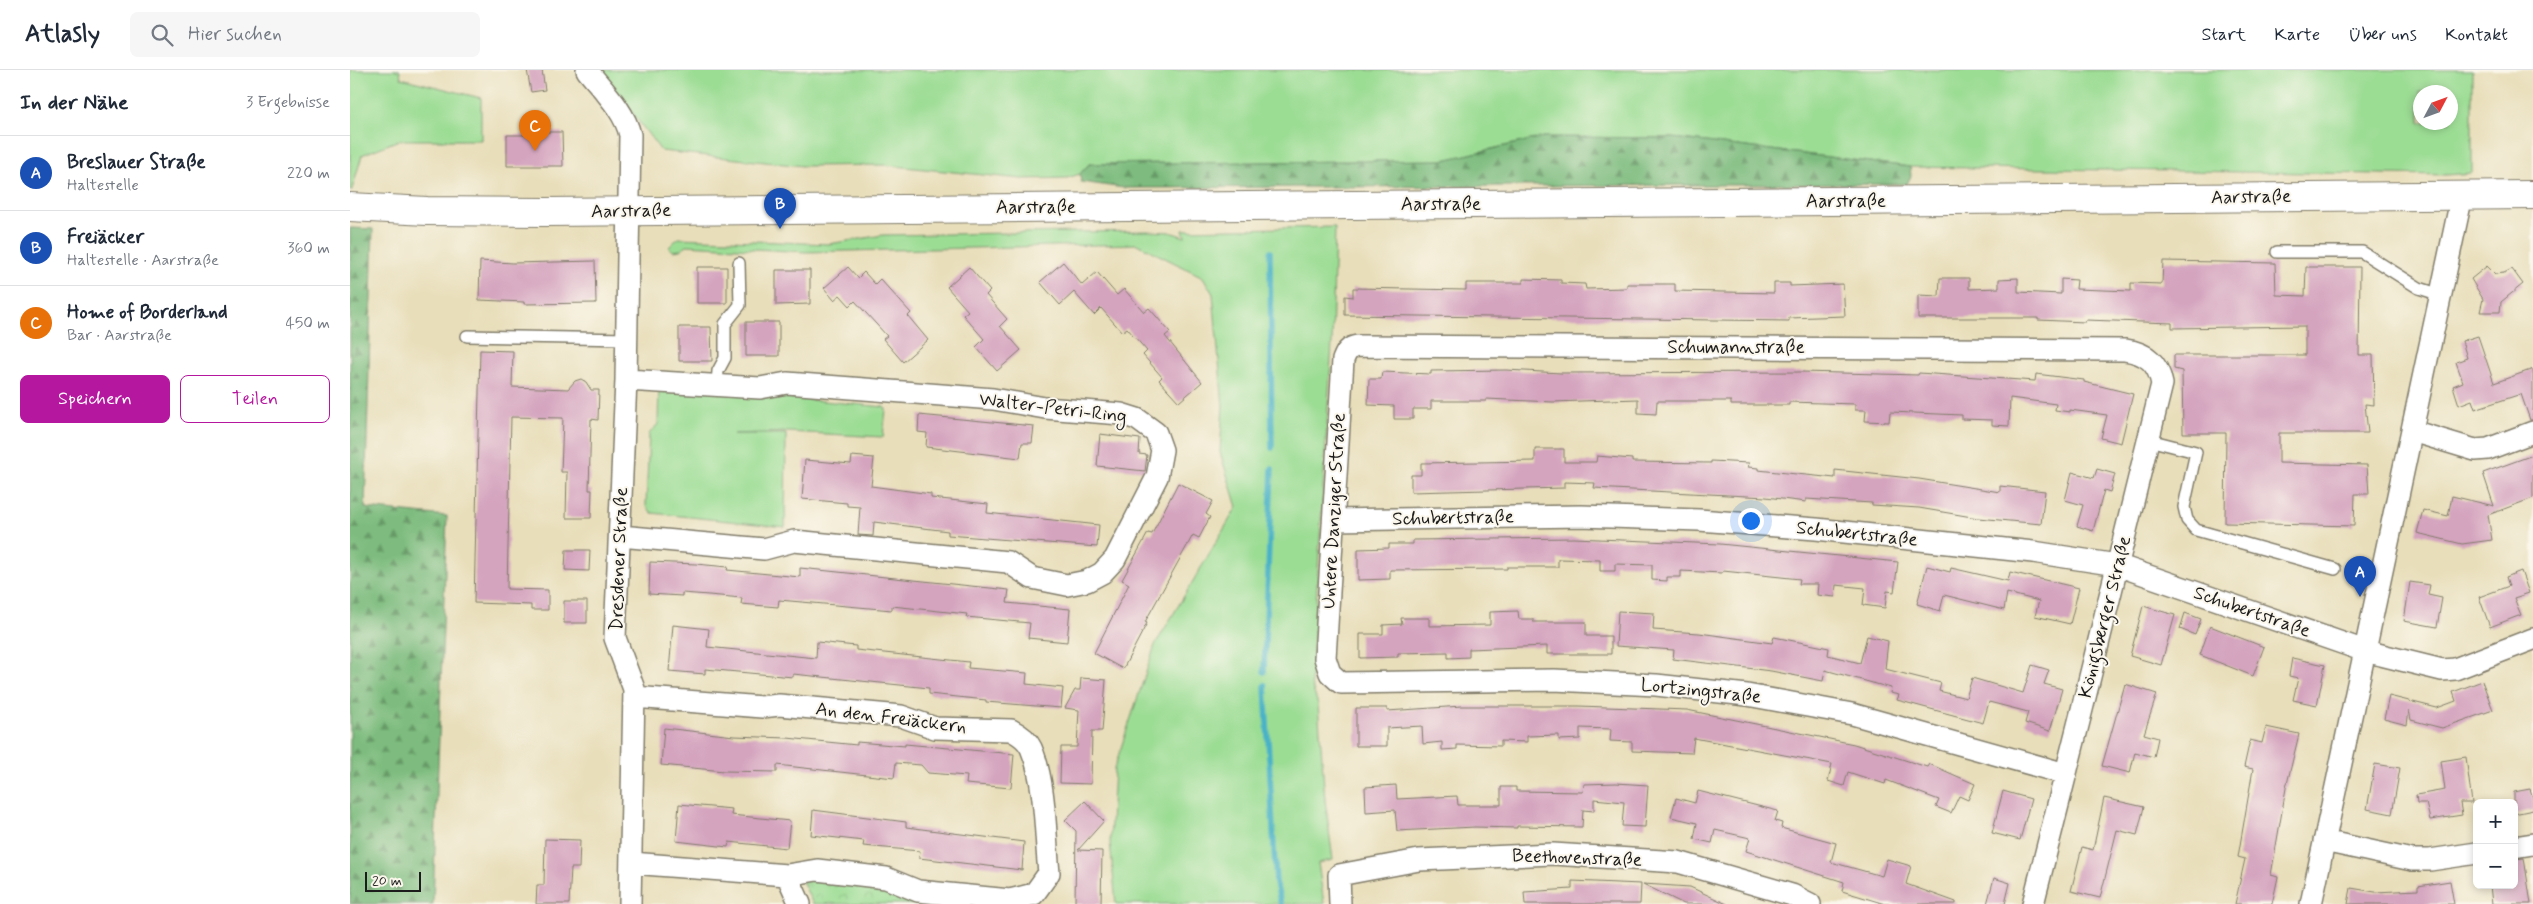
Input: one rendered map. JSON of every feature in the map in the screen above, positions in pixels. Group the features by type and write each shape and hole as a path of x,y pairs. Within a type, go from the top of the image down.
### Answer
{"main road":[{"name":"Aarstraße","path":"350,207 427,211 629,211 2533,195"}],"street":[{"name":"Dresdener Straße","path":"587,70 628,125 631,171 626,380 615,638 634,690 630,904"},
{"path":"2311,904 2462,195"},
{"name":"Schumannstraße","path":"1348,350 1358,346 2125,350"},
{"name":"Untere Danziger Straße","path":"1330,673 1325,658 1343,360 1348,350"},
{"name":"Königsberger Straße","path":"2033,904 2162,384 2159,370 2151,359 2139,352 2125,350"},
{"name":"Walter-Petri-Ring","path":"620,536 764,548 794,541 1008,562 1032,578 1067,585 1087,581 1102,573 1115,559 1129,528 1158,477 1162,450 1156,433 1137,419 1122,414 1045,408 958,396 787,383 760,388 626,380"},
{"path":"2412,431 2475,450 2488,449 2533,432"},
{"name":"Schubertstraße","path":"1334,520 1581,516 1699,520 1816,528 2033,552 2117,565 2365,651 2442,670 2455,669 2533,638"},
{"name":"Lortzingstraße","path":"1330,673 1341,683 1350,684 1554,680 1656,685 1747,695 1852,714 2066,774"},
{"name":"An den Freiäckern","path":"631,863 787,875 816,870 886,878 918,891 1010,900 1034,894 1049,874 1039,782 1030,747 1022,736 1011,730 935,728 901,716 779,705 762,707 634,697"},
{"path":"2324,840 2412,860 2430,860 2473,854"},
{"path":"2518,846 2533,844"},
{"name":"Beethovenstraße","path":"1340,904 1339,875 1419,860 1553,854 1678,862 1792,895 1810,904"},
{"path":"787,875 800,904"}],"lane":[{"path":"2277,252 2362,252 2419,288 2441,295"},
{"path":"716,385 718,371 725,358 725,324 740,305 739,263"},
{"path":"467,336 627,339"},
{"path":"2149,440 2196,452 2184,507 2187,520 2196,530 2335,569"}],"green space":[{"path":"350,70 400,70 401,78 481,98 481,140 399,140 362,155 352,190 350,190"},
{"path":"600,70 2472,70 2472,173 2446,175 1910,167 1673,138 1544,137 1444,160 1089,164 1080,174 1067,178 1022,179 885,165 803,166 661,151"},
{"path":"1544,137 1673,138 1910,167 1911,176 1907,184 1124,188 1081,182 1080,174 1089,164 1444,160"},
{"path":"1335,227 1332,343 1311,684 1318,704 1325,800 1333,860 1318,863 1324,904 1116,904 1110,842 1114,769 1155,645 1237,507 1220,452 1223,406 1213,294 1203,277 1137,244 805,252 687,245 680,250 673,251 669,247 678,238 829,244 883,235 1147,231 1170,232 1185,237 1183,230"},
{"path":"350,228 373,229 365,508 447,516 433,904 350,904"},
{"path":"659,385 884,407 886,409 883,437 788,432 734,434 786,434 785,527 652,513 646,506 649,434 658,424"},
{"path":"809,877 865,886 910,897 983,904 813,904 802,881"}],"building":[{"path":"527,70 542,70 545,90 531,92"},
{"path":"534,132 562,132 563,166 507,166 507,135 534,135"},
{"path":"480,261 513,263 595,261 596,303 524,304 524,302 479,300"},
{"path":"2163,261 2275,263 2276,295 2305,296 2306,267 2360,267 2359,355 2373,355 2374,405 2365,404 2368,433 2279,433 2279,463 2367,465 2369,494 2355,494 2354,526 2225,523 2226,433 2183,433 2182,371 2174,369 2174,355 2305,355 2305,326 2172,328 2172,323 2085,320 2085,322 2038,320 2038,318 1918,318 1918,295 1939,296 1940,278 1969,278 1969,289 1999,288 1999,279 2018,278 2018,292 2061,294 2061,279 2077,280 2076,289 2131,291 2131,283 2162,284"},
{"path":"1063,262 1082,285 1097,272 1117,295 1124,289 1144,312 1149,308 1170,332 1165,336 1202,382 1179,402 1159,380 1162,377 1143,355 1147,351 1127,328 1122,332 1101,308 1094,315 1074,292 1060,305 1040,282"},
{"path":"2487,266 2495,274 2504,273 2512,269 2523,284 2501,302 2500,312 2480,312 2483,299 2471,279"},
{"path":"697,267 727,267 727,303 697,303"},
{"path":"848,267 858,278 864,272 875,284 880,279 911,313 908,316 928,340 903,362 883,339 887,336 855,301 850,306 840,295 834,300 824,288"},
{"path":"969,267 990,291 986,295 1007,319 1000,326 1021,350 997,371 976,347 984,339 963,315 968,311 947,287"},
{"path":"776,270 810,270 810,304 776,305"},
{"path":"1523,279 1561,280 1561,283 1585,284 1586,289 1627,288 1627,284 1675,284 1675,291 1774,293 1774,283 1790,283 1790,286 1843,284 1845,316 1789,318 1789,321 1345,315 1345,296 1353,297 1353,288 1466,290 1466,283 1523,283"},
{"path":"746,322 779,322 779,356 746,356"},
{"path":"679,327 711,327 712,361 679,361"},
{"path":"2478,336 2494,383 2533,369 2533,420 2530,420 2521,394 2475,409 2472,400 2459,405 2453,386 2463,382 2456,362 2467,358 2462,341"},
{"path":"480,350 513,351 512,387 568,389 575,381 581,379 586,382 591,390 599,390 598,420 591,419 589,490 592,490 591,518 566,518 567,472 561,472 563,418 511,417 507,589 548,590 548,610 531,610 531,605 474,603"},
{"path":"1506,370 1561,373 1802,372 1918,375 1919,373 2035,381 2036,374 2084,380 2084,382 2133,394 2121,443 2101,438 2107,415 2055,410 2056,404 2010,398 2009,426 1992,425 1992,420 1962,419 1962,415 1890,412 1889,422 1865,421 1866,410 1855,410 1855,404 1789,402 1789,405 1731,405 1731,401 1657,401 1656,414 1638,413 1638,399 1553,402 1486,399 1486,401 1431,401 1431,409 1413,409 1413,419 1394,419 1394,406 1368,405 1369,379 1381,379 1382,372 1431,374 1431,371"},
{"path":"919,415 1034,426 1032,443 1022,443 1020,458 926,447 927,433 918,432"},
{"path":"1100,434 1140,439 1139,454 1147,455 1145,471 1097,466"},
{"path":"1535,449 1564,449 1564,462 1596,462 1597,456 1632,459 1632,462 1711,463 1711,461 1749,463 1748,467 1758,468 1758,470 1835,478 1835,470 1919,479 2000,492 2000,486 2045,491 2041,524 1978,518 1919,508 1872,505 1872,503 1806,499 1806,502 1766,497 1594,488 1595,483 1564,482 1564,488 1411,492 1411,475 1421,475 1421,463 1535,461"},
{"path":"2533,455 2533,498 2488,515 2492,540 2462,544 2417,533 2423,510 2448,516 2452,496 2494,506 2483,473"},
{"path":"852,456 874,458 871,486 931,494 931,498 988,504 987,513 1099,525 1097,547 948,535 948,531 874,522 873,536 858,535 860,507 847,506 847,503 802,499 805,460 851,464"},
{"path":"2097,469 2115,474 2110,492 2104,490 2093,531 2077,526 2083,505 2065,500 2072,472 2094,478"},
{"path":"1178,483 1213,501 1206,514 1210,517 1199,538 1193,535 1145,622 1147,623 1123,669 1094,653 1129,584 1122,580 1148,533 1152,534"},
{"path":"1574,538 1720,544 1898,562 1894,592 1887,591 1885,608 1863,605 1865,588 1836,585 1835,597 1817,595 1818,584 1799,584 1800,579 1723,571 1722,573 1681,571 1681,577 1667,577 1667,581 1652,580 1652,565 1615,564 1615,571 1600,571 1600,560 1558,559 1558,567 1390,570 1390,579 1358,580 1358,549 1389,548 1389,544 1413,544 1413,540"},
{"path":"566,550 590,550 589,571 565,570"},
{"path":"650,562 728,567 727,570 800,577 800,568 1009,590 1007,603 1070,609 1067,642 1028,638 1030,623 966,617 967,614 892,606 892,610 779,600 778,607 741,604 742,598 682,593 682,596 649,594"},
{"path":"1927,566 1950,572 1951,568 2008,581 2010,572 2079,588 2070,624 2035,616 2039,601 2007,593 2004,610 1944,595 1940,611 1917,604"},
{"path":"2521,571 2529,593 2514,598 2521,615 2490,627 2479,597 2509,586 2506,577"},
{"path":"2410,582 2430,585 2428,595 2442,598 2437,627 2404,621"},
{"path":"564,601 587,601 587,623 564,623"},
{"path":"2143,606 2175,615 2161,665 2130,656"},
{"path":"1518,611 1519,619 1533,619 1533,622 1586,622 1586,636 1611,636 1611,654 1547,654 1547,646 1469,649 1469,657 1448,658 1448,652 1398,653 1398,657 1360,658 1360,634 1383,634 1383,625 1402,624 1401,618 1429,618 1429,626 1490,625 1490,612"},
{"path":"1618,611 1654,613 1653,630 1699,633 1772,643 1774,637 1829,648 1828,655 1860,663 1867,636 1888,641 1885,669 1941,683 1939,691 1966,698 1972,678 2023,693 2032,665 2049,670 2044,684 2062,689 2050,731 2025,723 2028,712 1989,702 1983,723 1897,700 1899,695 1890,693 1891,688 1825,670 1823,681 1771,671 1673,659 1674,650 1616,646"},
{"path":"2185,613 2201,619 2195,635 2180,629"},
{"path":"673,625 709,629 707,647 816,658 817,642 856,646 856,650 969,662 968,668 1027,673 1026,684 1063,688 1061,708 986,702 986,700 929,694 929,688 793,674 793,677 705,669 705,674 669,671"},
{"path":"2210,626 2264,647 2253,676 2200,655"},
{"path":"2292,658 2325,665 2317,705 2293,700 2298,678 2289,676"},
{"path":"1081,678 1106,680 1102,731 1092,731 1091,784 1060,783 1061,747 1077,747 1079,710 1065,708 1075,690 1080,690"},
{"path":"2482,681 2493,710 2442,728 2411,720 2409,710 2407,725 2384,719 2389,696 2437,708 2456,701 2453,692"},
{"path":"2125,684 2157,694 2144,734 2158,738 2154,757 2135,752 2130,773 2102,766"},
{"path":"1462,706 1579,706 1687,710 1854,744 1927,767 1929,764 1975,784 1968,800 1959,796 1951,813 1936,807 1939,800 1886,780 1885,784 1848,772 1844,786 1828,781 1832,764 1694,738 1692,753 1632,751 1632,742 1610,741 1611,729 1580,728 1580,739 1559,740 1559,735 1527,736 1527,742 1501,741 1501,746 1457,745 1457,749 1442,750 1442,742 1423,744 1422,726 1387,728 1387,746 1356,746 1356,708 1387,708 1387,711"},
{"path":"2266,727 2299,734 2286,788 2271,875 2278,877 2272,904 2235,904 2245,859 2238,857 2253,769 2244,767 2250,740 2262,743"},
{"path":"664,728 734,736 787,738 857,745 857,742 905,746 905,744 1014,754 1011,788 966,784 967,776 928,773 921,765 896,763 894,778 777,765 777,772 724,771 661,765"},
{"path":"2466,757 2472,803 2460,803 2462,815 2430,820 2426,803 2417,803 2416,795 2445,790 2441,761"},
{"path":"2375,764 2400,768 2392,814 2367,809"},
{"path":"1584,784 1648,785 1645,827 1622,826 1624,802 1594,799 1594,811 1583,810 1582,827 1517,826 1517,828 1475,827 1397,831 1395,810 1366,812 1365,787 1396,785 1397,799 1457,796 1458,805 1501,805 1501,787 1516,787 1516,791 1583,792"},
{"path":"2530,789 2533,798 2533,810 2518,813 2518,799 2514,799 2514,792"},
{"path":"1698,791 1778,811 1775,821 1782,823 1781,828 1836,843 1831,862 1882,876 1887,859 1911,866 1906,884 1956,902 1956,904 1885,904 1842,891 1844,882 1746,851 1750,838 1715,830 1712,843 1694,839 1697,823 1671,817 1676,798 1695,803"},
{"path":"2003,791 2031,799 2020,840 1992,833"},
{"path":"2104,798 2144,807 2137,835 2117,830 2100,898 2071,891 2082,847 2093,850"},
{"path":"1085,801 1104,821 1078,850 1102,851 1101,904 1075,904 1076,831 1065,820"},
{"path":"679,804 732,809 731,815 790,821 787,848 729,842 728,847 676,841"},
{"path":"813,810 906,822 906,827 1024,842 1022,870 919,858 920,851 863,846 864,841 811,835"},
{"path":"545,839 580,840 579,868 571,868 569,904 536,904 537,885 544,885"},
{"path":"2524,858 2531,904 2492,904 2490,889 2518,889 2518,859"},
{"path":"1994,878 2010,883 2005,904 1987,904"},
{"path":"1572,881 1641,884 1640,904 1525,904 1524,892 1572,889"},
{"path":"2450,881 2454,904 2348,904 2351,888 2375,892 2418,890 2418,886"},
{"path":"1643,884 1690,887 1727,904 1684,904"}],"waterway":[{"path":"1270,252 1272,448"},
{"path":"1264,672 1272,469"},
{"path":"1265,685 1276,883 1281,904"}],"place":[{"name":"Home of Borderland","path":"535,151"},
{"name":"Freiäcker","path":"780,229"},
{"name":"Breslauer Straße","path":"2360,597"}]}
